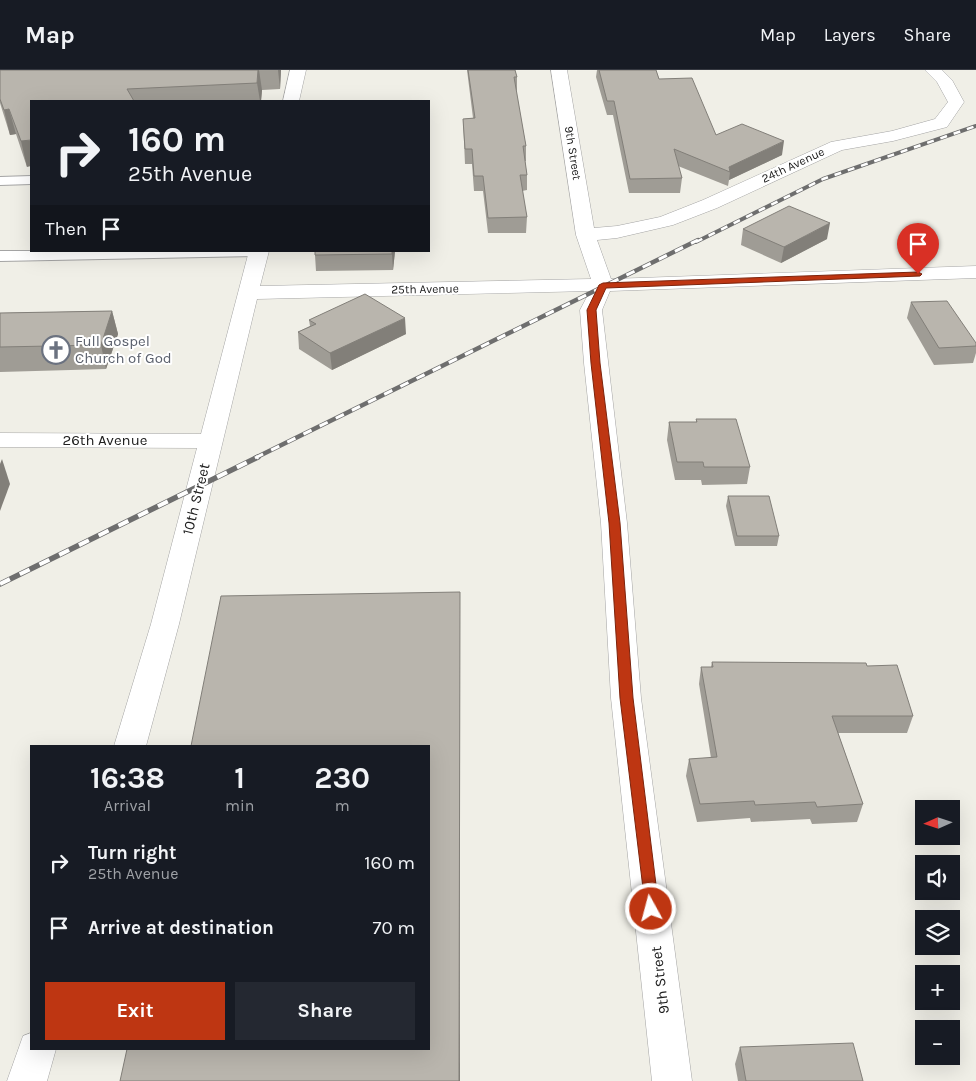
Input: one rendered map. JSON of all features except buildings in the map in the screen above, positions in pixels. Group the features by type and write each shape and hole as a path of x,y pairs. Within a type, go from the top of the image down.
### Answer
{"street":[{"path":"292,100 298,70"},
{"name":"9th Street","path":"559,70 586,235"},
{"name":"24th Avenue","path":"586,235 617,232 666,221 710,204 837,146 893,136 942,123 956,102 944,80 933,70"},
{"path":"586,235 603,285"},
{"name":"10th Street","path":"130,745 165,624 259,252"},
{"name":"25th Avenue","path":"247,293 603,285 976,272"},
{"name":"9th Street","path":"603,285 592,310 595,363 614,523 626,698 672,1081"},
{"name":"26th Avenue","path":"0,440 211,441"},
{"path":"27,1081 37,1050"}],"lane":[{"path":"0,181 30,180"},
{"path":"0,256 207,252"}],"railway":[{"path":"696,242 823,179 976,126"},
{"path":"255,458 698,240"},
{"path":"0,584 258,457"}],"place":[{"name":"Full Gospel Church of God","path":"56,350"}],"route":[{"path":"651,909 626,698 614,523 595,363 592,310 603,285 918,274"}]}
